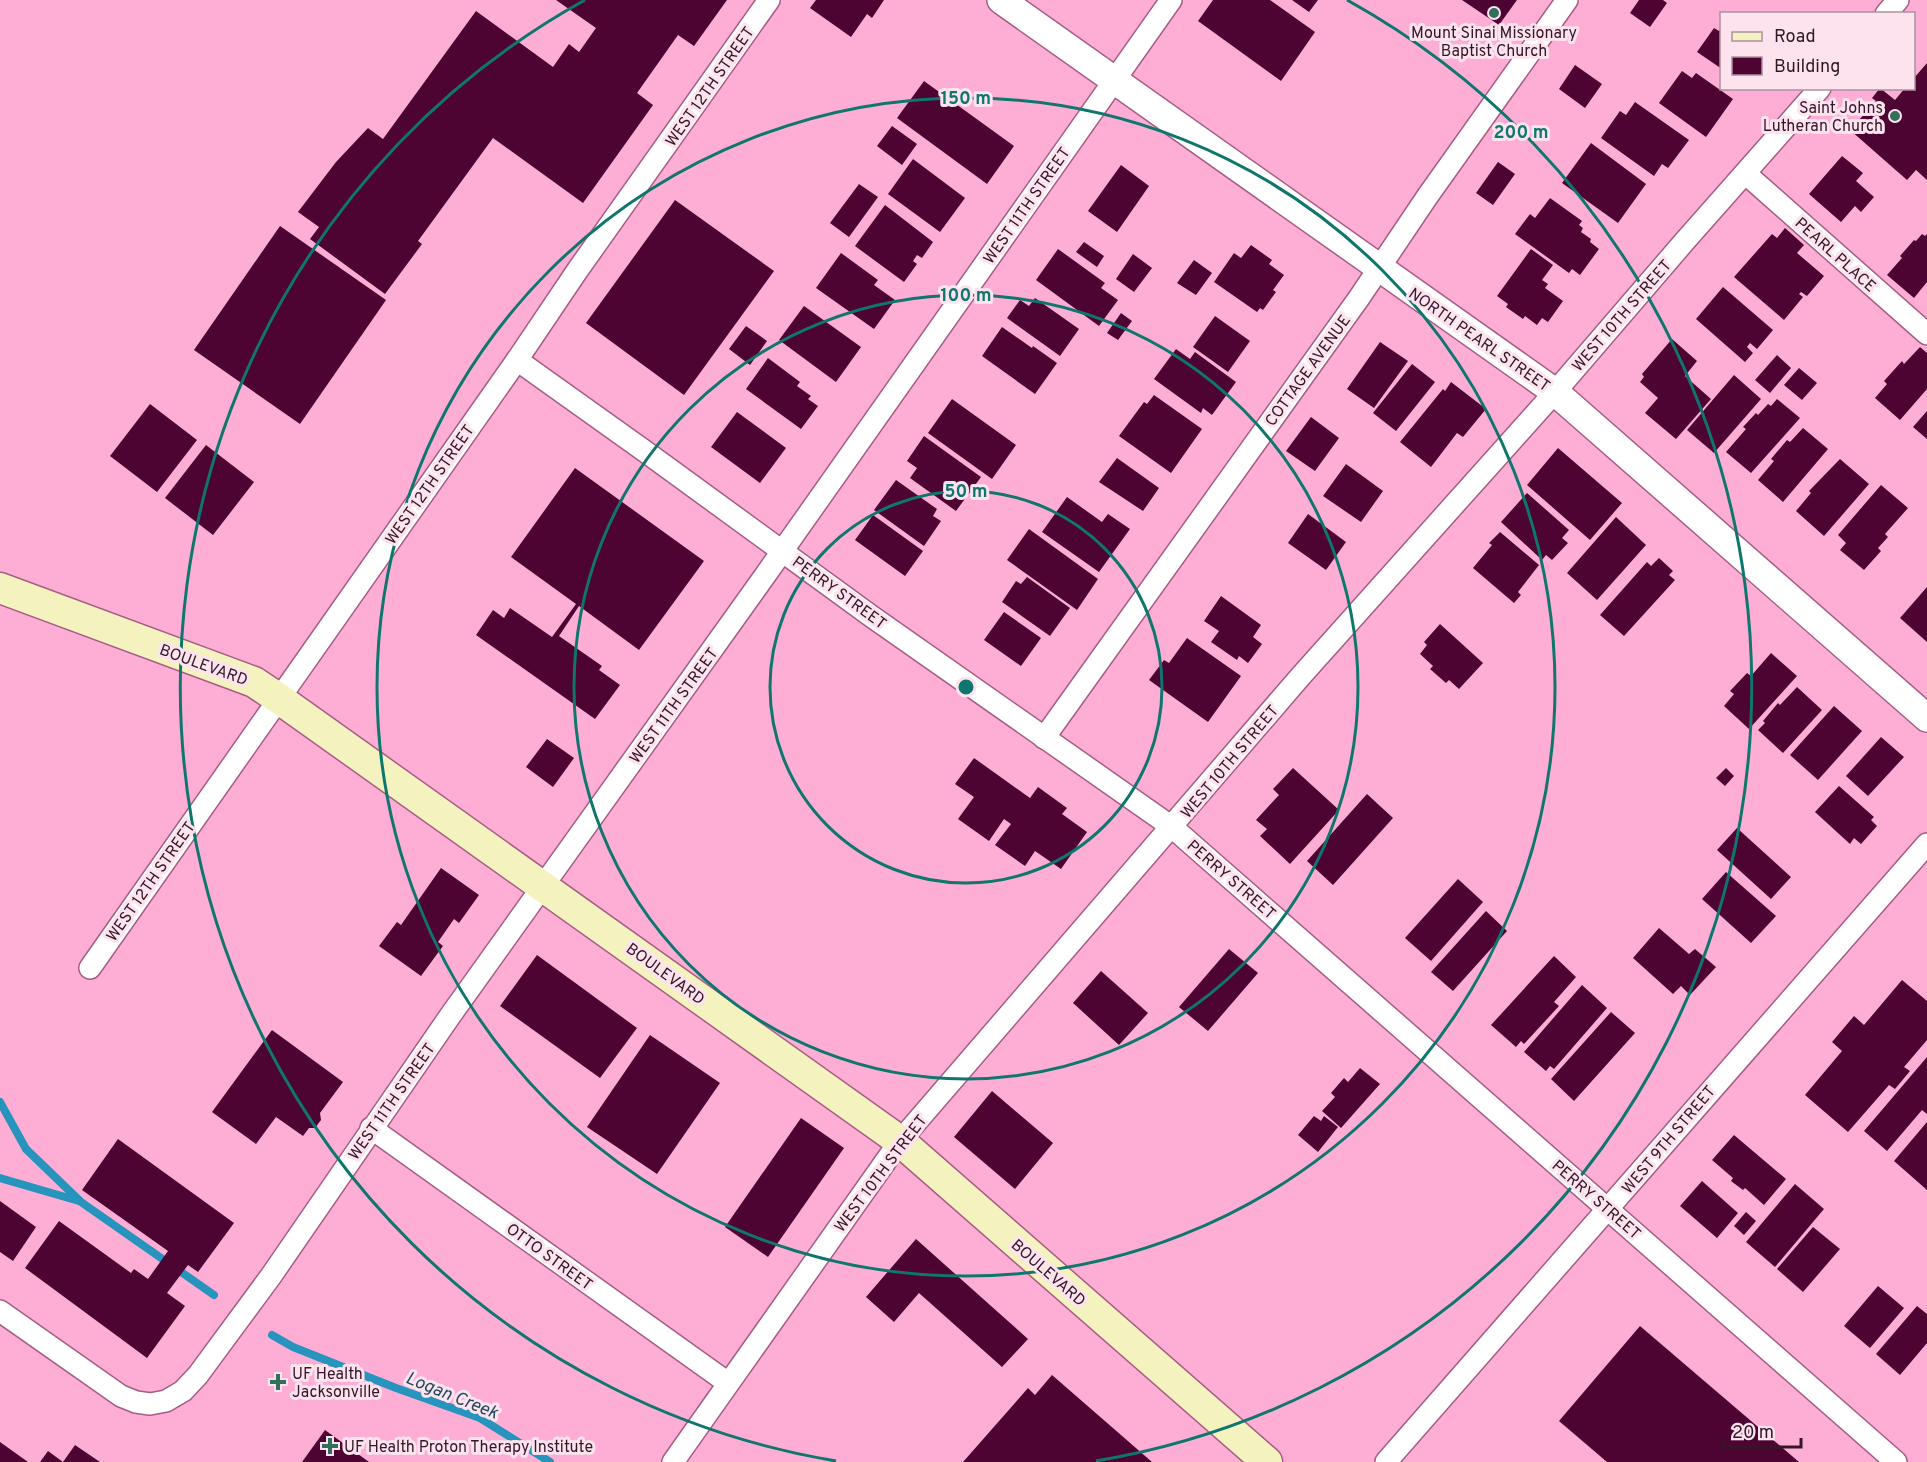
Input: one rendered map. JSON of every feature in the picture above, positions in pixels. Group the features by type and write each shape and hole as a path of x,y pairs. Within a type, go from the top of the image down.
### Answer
{"main road":[{"name":"BOULEVARD","path":"0,588 254,681 900,1141 1267,1462"}],"street":[{"name":"WEST 12TH STREET","path":"90,968 577,271 770,0"},
{"name":"NORTH PEARL STREET","path":"1001,0 1555,392 1927,718"},
{"name":"WEST 11TH STREET","path":"0,1311 121,1396 150,1404 166,1401 183,1391 271,1276 371,1128 1171,0"},
{"name":"COTTAGE AVENUE","path":"1044,738 1380,269 1427,197 1567,0"},
{"path":"1888,12 1898,0"},
{"name":"WEST 10TH STREET","path":"673,1462 900,1141 1300,677 1555,392 1818,90"},
{"name":"PEARL PLACE","path":"1746,174 1927,334"},
{"name":"PERRY STREET","path":"517,360 783,550 871,616 1172,827 1896,1462"},
{"name":"WEST 9TH STREET","path":"1386,1462 1927,844"},
{"name":"OTTO STREET","path":"371,1128 728,1383"}],"building":[{"path":"556,0 727,0 694,46 678,35 637,93 653,105 583,203 493,138 418,241 422,244 385,294 310,239 319,227 298,212 336,162 368,128 383,139 476,11 553,67 569,44 579,52 596,28"},
{"path":"816,0 884,0 872,18 867,14 851,37 810,8"},
{"path":"1213,0 1270,0 1315,32 1281,81 1198,21"},
{"path":"1292,0 1318,0 1309,12"},
{"name":"Mount Sinai Missionary Baptist Church","path":"1462,0 1517,0 1499,25"},
{"path":"1639,0 1663,0 1667,3 1650,27 1630,13"},
{"path":"1714,28 1720,30 1720,68 1697,52"},
{"name":"Saint Johns Lutheran Church","path":"1927,63 1927,180 1916,170 1907,180 1850,130 1876,101 1872,98 1878,90 1882,90 1895,100 1903,90 1915,90 1915,77"},
{"path":"1575,65 1602,84 1585,108 1559,89"},
{"path":"1682,71 1692,78 1696,73 1733,99 1706,137 1659,103"},
{"path":"924,81 1014,146 987,184 897,118"},
{"path":"1635,102 1689,140 1668,168 1662,164 1654,176 1601,138 1620,111 1626,115"},
{"path":"892,126 917,144 902,165 877,146"},
{"path":"1591,143 1646,184 1618,223 1562,183"},
{"path":"1842,156 1863,173 1856,181 1874,197 1861,212 1855,206 1841,222 1809,194"},
{"path":"913,159 965,198 940,232 888,194"},
{"path":"1498,162 1515,174 1493,205 1476,193"},
{"path":"1121,165 1149,186 1117,232 1088,211"},
{"path":"859,184 878,197 849,237 830,223"},
{"path":"1550,198 1582,221 1579,225 1583,228 1581,232 1599,249 1580,275 1572,269 1569,273 1515,234 1530,214 1535,218"},
{"path":"675,200 774,271 684,395 586,323"},
{"path":"885,205 933,242 922,258 917,255 913,261 917,264 904,282 855,246"},
{"path":"280,226 386,300 300,424 194,350"},
{"path":"1785,228 1804,245 1797,253 1824,276 1807,296 1801,292 1799,294 1803,297 1784,320 1734,277 1772,234 1777,238"},
{"path":"1922,234 1925,236 1927,234 1927,282 1914,298 1887,275 1902,258 1900,256"},
{"path":"1084,242 1104,256 1097,267 1076,252"},
{"path":"1251,245 1272,260 1269,264 1284,275 1273,290 1276,292 1263,310 1260,308 1257,312 1214,282 1234,253 1241,258"},
{"path":"1058,249 1105,283 1101,288 1118,300 1099,326 1036,280"},
{"path":"1531,249 1553,265 1542,280 1548,284 1545,288 1563,301 1548,322 1542,318 1537,325 1525,316 1523,319 1506,307 1508,304 1497,296"},
{"path":"841,253 878,280 874,285 895,300 874,329 816,288"},
{"path":"1133,254 1152,268 1134,292 1116,279"},
{"path":"1194,260 1212,273 1196,295 1177,283"},
{"path":"1723,287 1773,330 1757,349 1750,343 1747,347 1753,353 1745,362 1696,319"},
{"path":"1035,298 1079,329 1060,356 1007,318 1020,300 1029,306"},
{"path":"804,306 861,347 836,382 779,340"},
{"path":"1121,313 1132,321 1118,340 1107,333"},
{"path":"1215,316 1250,341 1228,372 1193,347"},
{"path":"746,326 767,341 750,365 729,349"},
{"path":"1002,327 1057,363 1035,394 982,356"},
{"path":"1672,339 1697,361 1685,376 1711,399 1676,439 1645,413 1658,398 1640,382 1644,377 1642,374"},
{"path":"1380,342 1408,361 1374,408 1347,389"},
{"path":"1920,347 1927,353 1927,389 1900,420 1875,398 1887,384 1884,381 1902,361 1904,364"},
{"path":"1176,349 1190,359 1195,352 1236,382 1212,415 1203,408 1201,413 1154,379"},
{"path":"1777,355 1791,368 1770,393 1755,380"},
{"path":"768,358 800,382 797,386 811,396 808,399 818,406 801,429 746,389"},
{"path":"1412,364 1435,382 1396,431 1373,413"},
{"path":"1799,368 1817,383 1802,400 1784,385"},
{"path":"1734,375 1761,399 1714,453 1687,430"},
{"path":"1451,382 1486,409 1463,437 1457,433 1431,467 1400,442"},
{"path":"1154,395 1202,429 1171,473 1119,436 1144,402 1147,404"},
{"path":"952,399 1016,445 992,479 928,433"},
{"path":"1777,399 1800,418 1751,473 1726,452 1746,429 1743,427 1756,413 1758,415 1768,404 1771,406"},
{"path":"150,404 197,440 157,492 110,456"},
{"path":"1927,411 1927,439 1913,427"},
{"path":"737,412 786,448 760,483 711,447"},
{"path":"1311,417 1339,438 1315,471 1286,451"},
{"path":"1803,428 1828,449 1783,502 1758,480 1774,461 1771,459 1787,440 1790,442"},
{"path":"924,436 981,477 956,511 910,478 917,468 907,461"},
{"path":"206,445 254,482 213,535 165,498"},
{"path":"1558,448 1622,503 1590,540 1527,485"},
{"path":"1117,458 1159,488 1143,511 1099,482"},
{"path":"1840,459 1869,484 1824,536 1796,511 1811,493 1809,491"},
{"path":"1346,464 1383,491 1361,522 1323,496"},
{"path":"575,468 704,561 639,650 579,606 559,636 602,666 599,670 620,685 595,719 476,635 493,610 504,618 510,608 552,637 576,604 511,557"},
{"path":"896,480 937,509 933,516 941,521 924,546 874,510"},
{"path":"1881,485 1908,508 1885,534 1888,537 1878,548 1881,551 1864,570 1840,550 1846,543 1838,535"},
{"path":"1527,493 1569,530 1562,538 1568,543 1552,560 1546,555 1542,560 1501,522"},
{"path":"1067,497 1102,522 1108,514 1130,529 1099,572 1042,532"},
{"path":"1308,514 1346,542 1326,570 1288,543"},
{"path":"873,515 923,551 905,576 855,540"},
{"path":"1616,517 1646,545 1597,600 1567,573"},
{"path":"1029,529 1098,579 1077,610 1007,560"},
{"path":"1500,532 1539,565 1518,592 1521,595 1514,603 1473,568 1492,545 1489,543"},
{"path":"1659,558 1673,571 1669,575 1675,580 1624,636 1600,615 1647,562 1651,566"},
{"path":"1027,577 1070,608 1050,636 1002,602 1016,581 1021,584"},
{"path":"1927,587 1927,642 1900,618"},
{"path":"1221,596 1261,625 1253,637 1262,644 1248,663 1239,656 1237,660 1211,642 1219,631 1204,621"},
{"path":"1004,612 1041,638 1021,666 984,640"},
{"path":"1440,624 1483,663 1459,689 1449,680 1446,683 1430,669 1433,666 1420,654 1427,645 1424,642"},
{"path":"1187,638 1241,676 1208,722 1149,680 1164,660 1169,663"},
{"path":"1771,653 1797,676 1749,729 1724,706 1734,694 1730,691 1747,673 1751,676"},
{"path":"1797,687 1822,710 1783,753 1758,730 1778,703 1780,705"},
{"path":"1834,706 1862,731 1818,780 1790,755"},
{"path":"1881,737 1904,757 1868,796 1846,776"},
{"path":"547,739 574,758 553,787 526,767"},
{"path":"974,758 1030,798 1038,787 1067,808 1062,814 1087,832 1061,869 1035,851 1025,866 995,845 1011,824 1004,819 989,841 958,819 974,797 955,784"},
{"path":"1293,768 1339,810 1290,864 1260,836 1267,829 1256,820 1279,795 1273,789"},
{"path":"1726,768 1734,776 1725,786 1716,778"},
{"path":"1839,786 1874,817 1871,820 1877,826 1861,844 1854,838 1850,844 1815,812"},
{"path":"1367,794 1393,818 1333,885 1307,861"},
{"path":"1737,828 1791,877 1771,899 1717,850"},
{"path":"441,868 479,895 459,923 454,919 438,942 443,946 421,976 379,946 397,922 401,925"},
{"path":"1726,872 1776,916 1751,943 1702,899"},
{"path":"1458,879 1483,902 1431,961 1405,938"},
{"path":"1486,911 1507,931 1453,991 1431,972"},
{"path":"1659,928 1689,954 1695,949 1716,967 1690,995 1681,986 1673,994 1633,958"},
{"path":"1229,949 1258,973 1208,1031 1179,1007"},
{"path":"537,955 637,1028 600,1078 500,1006"},
{"path":"1554,956 1576,977 1554,1002 1559,1006 1524,1044 1521,1041 1516,1047 1491,1025"},
{"path":"1101,971 1148,1013 1119,1045 1073,1003"},
{"path":"1902,980 1927,1001 1927,1040 1904,1067 1910,1071 1895,1089 1889,1085 1848,1132 1805,1095 1842,1051 1832,1042 1854,1016 1864,1025"},
{"path":"1582,985 1607,1008 1554,1069 1550,1066 1546,1071 1524,1052"},
{"path":"1611,1012 1635,1033 1574,1101 1551,1079"},
{"path":"272,1030 343,1082 320,1113 321,1120 315,1128 309,1128 303,1136 276,1117 256,1144 212,1112"},
{"path":"650,1035 720,1083 657,1174 587,1127"},
{"path":"1927,1057 1927,1114 1922,1110 1887,1151 1864,1131"},
{"path":"1360,1068 1380,1084 1341,1128 1322,1111 1335,1097 1331,1093 1344,1078 1348,1082"},
{"path":"992,1091 1053,1143 1015,1189 954,1137"},
{"path":"1314,1116 1321,1121 1324,1116 1338,1127 1318,1152 1298,1135"},
{"path":"801,1118 844,1148 768,1257 725,1227"},
{"path":"1927,1122 1927,1190 1894,1161"},
{"path":"1734,1135 1786,1179 1764,1205 1745,1188 1743,1190 1731,1181 1733,1178 1712,1160"},
{"path":"118,1139 234,1223 198,1272 188,1265 167,1293 185,1306 147,1358 25,1268 59,1221 131,1273 134,1269 148,1279 168,1251 82,1190"},
{"path":"1702,1181 1738,1213 1717,1238 1680,1206"},
{"path":"1795,1184 1824,1209 1775,1267 1746,1242"},
{"path":"0,1201 36,1227 13,1261 0,1252"},
{"path":"1746,1212 1756,1221 1744,1235 1734,1226"},
{"path":"1813,1227 1840,1249 1803,1292 1777,1269"},
{"path":"916,1239 1028,1339 1002,1367 919,1293 894,1322 866,1297"},
{"path":"1878,1286 1904,1308 1870,1348 1844,1326"},
{"path":"1917,1306 1927,1314 1927,1343 1900,1375 1876,1354"},
{"path":"1640,1326 1799,1462 1607,1462 1559,1421"},
{"path":"1052,1375 1152,1462 963,1462 1028,1388 1035,1395"},
{"name":"UF Health Proton Therapy Institute","path":"325,1430 369,1462 302,1462"},
{"path":"0,1442 28,1462 0,1462"},
{"path":"75,1445 100,1462 63,1462"},
{"path":"48,1451 63,1462 40,1462"}],"waterway":[{"name":"Logan Creek","path":"0,1102 26,1149 81,1202 214,1295"},
{"path":"0,1178 79,1201"},
{"name":"Logan Creek","path":"272,1335 293,1347 480,1418 550,1462"}],"place":[{"name":"Mount Sinai Missionary Baptist Church","path":"1494,13"},
{"name":"Saint Johns Lutheran Church","path":"1895,116"},
{"name":"UF Health Jacksonville","path":"278,1382"},
{"name":"UF Health Proton Therapy Institute","path":"330,1446"}]}
